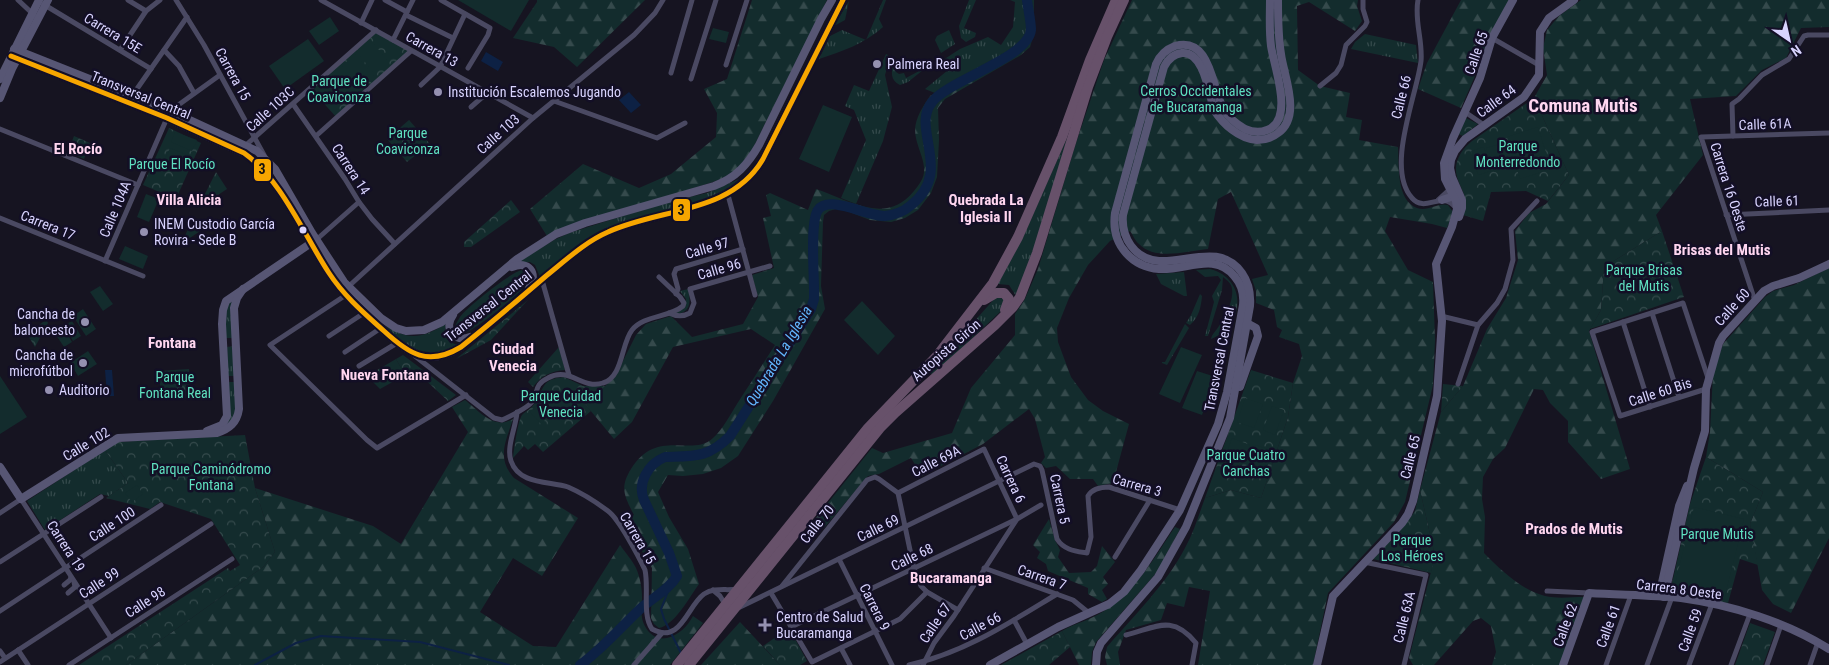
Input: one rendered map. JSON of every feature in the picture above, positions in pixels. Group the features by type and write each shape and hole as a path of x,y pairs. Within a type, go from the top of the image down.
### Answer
{"highway":[{"name":"Autopista Girón","path":"729,607 738,588 868,428 929,365 976,306 1001,270 1018,237 1065,129 1090,60 1116,0"},
{"name":"Autopista Girón","path":"685,661 880,428 995,326 1012,307 1029,277 1084,99 1107,37 1124,0"},
{"path":"976,306 996,292 1007,294 1009,302 995,326"}],"main road":[{"name":"Transversal Central","path":"16,54 132,96 238,149 255,161 270,177 313,242 349,286 386,322 406,331 418,331 442,322 533,248 561,232 585,223 714,186 726,181 739,172 750,161 832,0"},
{"name":"Transversal Central","path":"16,54 246,145 260,153 278,174 332,277 346,295 408,351 421,356 441,356 454,351 478,334 584,246 607,232 636,221 710,202 728,195 746,182 759,166 843,0"},
{"name":"Transversal Central","path":"990,665 1058,627 1109,604 1124,592 1154,551 1180,510 1212,438 1223,409 1244,322 1250,292 1248,283 1239,269 1218,257 1208,256 1160,269 1138,263 1123,250 1114,230 1115,214 1156,64 1165,52 1172,47 1182,45 1193,47 1201,53 1207,62 1220,102 1234,122 1252,131 1260,132 1271,128 1280,118 1282,105 1271,45 1270,0"},
{"name":"Transversal Central","path":"1180,263 1158,261 1142,256 1125,238 1122,223 1164,66 1168,60 1180,53 1194,57 1201,67 1214,110 1225,124 1252,140 1262,140 1276,135 1289,120 1290,106 1280,42 1278,0"},
{"name":"Calle 65","path":"1317,665 1333,596 1402,523 1413,501 1437,396 1441,316 1436,268 1463,205 1462,198 1453,191 1444,170 1453,138 1480,78 1492,38 1513,0"},
{"name":"Calle 64","path":"1462,142 1527,94 1537,79 1540,32 1549,18 1574,0"},
{"path":"0,79 16,54 42,2"},
{"path":"0,98 16,54"},
{"path":"1453,138 1458,138 1462,142"},
{"name":"Calle 65","path":"1452,227 1457,209 1450,164 1452,156 1462,142"},
{"path":"1439,200 1453,191"},
{"path":"198,434 218,426 226,419 222,316 228,299 313,242"},
{"path":"501,273 519,264 525,265 530,269 533,274 533,280 531,286 521,297"},
{"name":"Calle 60","path":"1665,597 1704,431 1708,378 1720,340 1769,288 1799,278 1829,264"},
{"name":"Calle 102","path":"21,500 115,439 217,433 232,425 239,409 234,308 237,298 243,289"},
{"path":"461,307 451,318 449,330 453,336 465,340 478,334"},
{"path":"1232,408 1258,336 1256,328 1244,322"},
{"name":"Transversal Central","path":"1096,665 1100,643 1152,585 1174,552 1186,527 1220,446 1232,408 1244,322"},
{"name":"Carrera 19","path":"0,467 21,500"},
{"name":"Carrera 8 Oeste","path":"1589,593 1665,597 1712,604 1750,614 1818,642 1829,649"},
{"name":"Calle 62","path":"1564,665 1589,593"}],"street":[{"path":"18,0 35,16"},
{"path":"128,0 146,11"},
{"path":"120,50 146,11 160,0"},
{"name":"Carrera 15","path":"176,0 188,17 267,160"},
{"name":"Carrera 13","path":"321,0 532,118"},
{"path":"361,22 372,0"},
{"path":"385,0 453,38"},
{"path":"393,40 413,0"},
{"path":"441,0 488,26 490,31 468,68"},
{"name":"Calle 103","path":"349,286 532,118 634,35 663,0"},
{"path":"671,73 692,0"},
{"path":"691,79 716,0"},
{"path":"726,65 747,0"},
{"path":"1320,86 1336,73 1341,65 1346,45 1367,22 1363,9 1363,0"},
{"name":"Calle 66","path":"1418,0 1416,13 1421,61 1405,128 1403,175 1411,197 1422,204 1439,200"},
{"name":"Carrera 15E","path":"42,2 151,69"},
{"path":"422,85 440,66 465,14"},
{"path":"132,96 188,17"},
{"name":"Calle 103C","path":"246,145 376,30"},
{"path":"1733,136 1732,104 1762,75 1789,60 1804,36 1829,34"},
{"path":"1492,38 1539,65"},
{"path":"164,50 180,66 194,93"},
{"path":"316,136 412,51"},
{"path":"168,114 220,75"},
{"path":"471,107 486,93"},
{"path":"554,101 656,138 685,123"},
{"name":"Carrera 14","path":"293,104 359,202 395,244"},
{"path":"1465,112 1484,125"},
{"name":"Calle 104A","path":"105,261 168,114"},
{"path":"0,129 138,185"},
{"name":"Calle 61A","path":"1701,137 1829,133"},
{"name":"Carrera 16 Oeste","path":"1701,137 1755,301"},
{"path":"728,195 755,295"},
{"path":"1439,200 1451,202 1457,209"},
{"path":"1458,384 1478,326 1498,303 1505,289 1513,260 1511,230 1536,200"},
{"path":"313,242 359,202"},
{"name":"Calle 61","path":"1726,215 1829,210"},
{"name":"Carrera 17","path":"0,218 143,276"},
{"name":"Calle 97","path":"676,294 678,288 674,274 676,269 743,249"},
{"name":"Calle 96","path":"669,313 682,316 690,312 694,303 690,289 770,266"},
{"path":"408,351 498,420 506,418 532,402 540,382 553,375 569,375 592,384 607,381 623,355 632,329 646,320 669,313 683,306 683,300 659,277"},
{"path":"542,280 569,375"},
{"path":"346,295 270,345 367,440 377,448 466,395"},
{"path":"1650,407 1623,322 1683,302 1708,378"},
{"path":"1652,312 1679,397"},
{"path":"329,336 364,313"},
{"path":"1441,316 1478,326"},
{"name":"Calle 60 Bis","path":"1623,322 1592,332 1620,416 1706,389"},
{"path":"345,352 381,328"},
{"path":"223,343 236,342"},
{"path":"359,366 397,343"},
{"path":"225,380 238,379"},
{"name":"Carrera 15","path":"517,412 510,450 511,462 514,468 536,481 570,488 610,512 642,564 647,579 648,596 646,610 648,624 652,630 665,633"},
{"name":"Carrera 6","path":"984,449 1017,519"},
{"name":"Calle 69A","path":"898,493 984,449"},
{"name":"Calle 69","path":"729,607 780,588 1034,464"},
{"name":"Carrera 5","path":"1034,464 1040,466 1042,470 1057,539 1064,547 1087,553 1091,537 1087,499 1089,493"},
{"name":"Calle 70","path":"780,588 867,480 875,477 898,493"},
{"name":"Carrera 3","path":"1089,493 1109,487 1180,510"},
{"path":"898,493 914,569 922,586 927,592 958,610"},
{"path":"0,562 100,497"},
{"name":"Calle 102","path":"0,513 21,500"},
{"name":"Carrera 19","path":"21,500 110,638"},
{"path":"1115,557 1150,500"},
{"name":"Calle 68","path":"791,627 1017,519 1041,505"},
{"name":"Calle 100","path":"0,611 161,506"},
{"name":"Calle 67","path":"923,663 932,646 958,610 1017,519"},
{"name":"Calle 99","path":"2,660 211,524"},
{"name":"Calle 98","path":"69,665 232,559"},
{"name":"Carrera 9","path":"839,559 892,665"},
{"name":"Calle 63A","path":"1364,562 1426,575 1405,662"},
{"name":"Carrera 7","path":"984,568 1076,601 1089,613"},
{"path":"64,585 72,579 74,587 68,593"},
{"path":"634,665 665,633 676,630 681,625 700,597 712,590 738,588"},
{"path":"712,590 729,607"},
{"name":"Carrera 8 Oeste","path":"1547,591 1589,593"},
{"path":"771,592 812,662 900,619 927,592"},
{"name":"Calle 66","path":"908,665 923,663 972,644 1057,594"},
{"name":"Calle 61","path":"1606,665 1631,596"},
{"name":"Calle 60","path":"1647,665 1665,597"},
{"name":"Calle 59","path":"1689,665 1712,604"},
{"path":"1731,665 1750,614"},
{"path":"1014,620 1027,644"},
{"path":"1126,635 1165,624 1183,630 1196,643 1192,665"},
{"path":"1767,665 1781,626"},
{"path":"1810,665 1818,642"},
{"path":"841,648 850,665"},
{"path":"18,650 28,665"},
{"path":"0,651 2,660"},
{"path":"1405,662 1409,665"}],"green space":[{"path":"458,0 529,0 511,31"},
{"path":"537,0 645,0 577,67 554,47 513,38"},
{"path":"752,0 827,0 747,160 736,172 722,179 547,236 530,209 583,164 639,188 671,174 716,137 717,113 704,89 727,79"},
{"path":"883,0 886,0 879,19 883,27 866,39"},
{"path":"969,0 976,0 964,28 976,33 975,37 966,42 961,38 959,26"},
{"path":"1010,0 1023,0 1026,27 1025,35 1021,41 999,57 935,93 925,89 953,66 943,60 960,49 988,37 1001,45 1013,27 1015,2"},
{"path":"1023,0 1034,0 1034,34 1030,47 1021,55 945,99 938,108 937,177 931,193 918,210 905,218 891,222 870,220 839,208 829,211 824,215 821,286 825,309 773,401 738,456 721,468 703,474 668,475 658,492 669,517 688,549 699,584 671,622 659,628 651,618 652,568 624,521 634,515 628,503 624,487 627,476 641,456 652,449 663,446 695,445 705,443 713,438 726,422 775,345 751,329 673,347 632,422 614,439 585,404 615,377 636,335 646,324 671,316 692,337 743,324 758,297 752,275 774,268 763,218 771,216 766,195 770,193 808,210 816,189 854,204 879,209 892,207 903,201 914,191 924,174 915,126 924,105 930,96 997,58 1020,41 1026,32"},
{"name":"Cerros Occidentales de Bucaramanga","path":"1132,0 1358,0 1357,6 1362,21 1355,31 1309,2 1297,6 1298,70 1320,86 1350,93 1346,117 1362,120 1359,140 1398,147 1400,181 1405,198 1410,204 1421,209 1444,204 1448,205 1453,212 1447,228 1390,217 1385,231 1408,270 1433,282 1435,340 1433,385 1405,502 1394,522 1328,593 1313,665 1198,665 1210,591 1189,587 1184,607 1167,603 1161,620 1126,630 1118,652 1120,665 1107,665 1105,657 1107,647 1149,599 1178,561 1191,536 1205,498 1231,490 1261,498 1288,417 1293,383 1302,356 1299,344 1279,337 1282,330 1277,327 1274,310 1256,303 1256,291 1252,279 1268,275 1231,192 1218,199 1208,249 1162,254 1146,249 1138,243 1130,231 1110,241 1088,265 1069,298 1057,328 1058,342 1071,377 1088,400 1103,411 1129,424 1113,483 1098,486 1093,479 1070,479 1056,466 1046,468 1041,463 1045,457 1035,419 1029,409 983,444 922,476 911,458 879,474 868,476 824,528 816,518 872,448 883,453 952,433 971,388 1015,335 1015,314 1025,299 1038,269 1075,146 1104,60"},
{"path":"1461,0 1509,0 1488,38 1475,76 1461,108 1418,89 1427,63"},
{"path":"1581,0 1829,0 1829,27 1801,28 1786,58 1762,70 1736,96 1690,99 1703,155 1656,215 1662,231 1604,267 1601,310 1589,331 1630,469 1601,479 1568,442 1568,421 1550,403 1543,390 1534,389 1505,448 1493,459 1483,477 1484,553 1512,579 1536,593 1554,597 1584,597 1560,665 1492,665 1496,652 1491,626 1481,618 1473,621 1434,665 1413,665 1409,658 1435,556 1420,490 1441,412 1463,386 1487,329 1506,298 1518,260 1515,231 1529,213 1546,204 1569,175 1534,98 1547,75 1543,48 1547,30 1559,16"},
{"path":"849,1 845,20 834,26"},
{"path":"330,17 339,31 319,45 309,31"},
{"path":"713,28 729,32 726,43 709,39"},
{"name":"Parque de Coaviconza","path":"376,30 411,51 337,118 310,88"},
{"path":"842,30 865,40 845,50 819,59 830,36"},
{"path":"949,30 955,44 941,53 935,40 937,36"},
{"path":"1365,34 1416,45 1418,63 1351,49 1355,42"},
{"path":"308,39 324,61 285,89 269,66"},
{"path":"370,39 387,60 373,72 356,51"},
{"path":"355,54 374,76 361,87 342,66"},
{"path":"886,54 889,61 885,75 892,107 883,141 856,204 841,198 866,140 854,110 845,106 854,85 869,91"},
{"path":"894,63 896,72 899,74 904,73 906,78 923,70 908,82 900,85 894,81 892,76"},
{"path":"335,69 355,92 343,103 323,80"},
{"name":"Parque Monterredondo","path":"1534,98 1569,175 1548,201 1526,191 1491,192 1483,221 1463,215 1465,199 1456,174 1458,158 1472,141"},
{"path":"823,105 852,117 829,172 799,159"},
{"path":"1466,118 1478,124 1463,136 1458,134"},
{"name":"Parque Coaviconza","path":"409,120 430,144 407,162 387,139"},
{"path":"1072,127 1036,244 1016,296 1009,285 998,284 1023,237"},
{"path":"1538,127 1551,169 1520,179 1507,137"},
{"name":"Parque El Rocío","path":"169,128 201,143 176,199 143,185"},
{"path":"175,132 197,140 192,151 171,142"},
{"path":"74,136 90,143 84,159 68,152"},
{"path":"1500,144 1508,167 1494,172 1486,148"},
{"path":"1484,147 1491,171 1478,175 1471,151"},
{"path":"170,148 190,156 185,169 164,161"},
{"path":"216,172 227,189 198,208"},
{"path":"739,179 726,190 711,198 639,217 604,230 575,248 540,277 535,265 530,262 518,262 569,233 667,202 707,193"},
{"path":"146,194 159,199 149,222 137,217"},
{"path":"511,200 520,212 471,247 464,247 464,242"},
{"path":"194,217 203,229 181,244"},
{"name":"Parque Brisas del Mutis","path":"1662,231 1684,297 1590,329 1601,310 1604,267"},
{"path":"125,246 148,256 143,269 119,259"},
{"path":"1829,268 1829,538 1791,613 1773,604 1762,590 1750,524 1763,492 1706,457 1710,432 1713,373 1723,344 1765,297 1773,291 1794,285"},
{"path":"1210,269 1222,274 1231,282 1236,292 1238,303 1236,314 1231,324 1222,333 1211,339 1226,314 1230,303 1232,287 1223,277 1222,290 1208,336 1205,336 1214,302 1212,296 1221,280 1218,276 1205,277 1196,270"},
{"path":"522,270 529,273 528,280 512,298 494,314 466,333 459,335 453,332 460,317 471,306 499,283"},
{"path":"1184,272 1187,296 1161,284 1156,274"},
{"name":"Cancha de baloncesto","path":"100,286 113,304 103,311 90,292"},
{"path":"688,289 689,303 687,310 674,314 685,307 686,299 680,291"},
{"path":"1200,294 1202,296 1199,312 1196,319 1190,325 1186,323"},
{"path":"235,296 233,338 226,338 226,311"},
{"path":"996,297 1005,299 1001,311 933,375 929,372"},
{"path":"528,300 491,340 456,359"},
{"path":"862,301 895,336 878,355 844,320"},
{"name":"Cancha de baloncesto","path":"83,309 96,329 86,336 73,316"},
{"path":"47,321 48,323 35,347 27,334"},
{"path":"72,321 81,336 73,341 63,326"},
{"path":"382,324 399,333 414,336 428,333 446,324 445,332 448,340 458,345 440,354 431,355 423,353 408,346"},
{"path":"1185,324 1189,328 1167,365 1162,363 1165,362"},
{"path":"63,326 72,342 64,347 54,332"},
{"path":"234,346 235,376 228,376 227,347"},
{"path":"559,347 565,370 547,375 533,387 528,382"},
{"path":"1181,347 1202,355 1180,403 1159,394"},
{"name":"Cancha de microfútbol","path":"88,351 97,364 78,376 70,363"},
{"path":"403,355 456,395 448,401 419,374 412,377 407,373 405,375 396,359"},
{"path":"396,359 405,375 380,389 367,376"},
{"name":"Parque Fontana Real","path":"189,369 191,398 161,399 159,371"},
{"name":"Parque Cuatro Canchas","path":"1251,370 1293,383 1288,417 1261,498 1231,490 1205,498"},
{"path":"1197,371 1216,377 1202,415 1182,408"},
{"path":"0,376 27,417 0,434"},
{"name":"Parque Cuidad Venecia","path":"564,377 583,386 605,386 585,404 591,411 543,452 535,444 528,450 524,446 513,458 522,415 533,406 547,382"},
{"path":"228,382 235,382 236,410 234,418 224,428"},
{"path":"1443,384 1463,386 1441,412"},
{"path":"546,395 558,407 541,424 530,412"},
{"path":"1245,398 1263,404 1254,428 1237,422"},
{"path":"465,400 493,421 506,422 513,419 504,449 505,463 509,471 514,478 578,518 542,576 513,558 480,612 533,646 556,647 620,545 633,562 640,579 642,618 650,633 658,638 671,637 682,630 693,616 703,623 670,665 126,665 263,567 275,552 255,488 373,526 401,544 468,432 452,407"},
{"path":"1272,406 1284,410 1275,435 1263,430"},
{"name":"Parque Caminódromo Fontana","path":"245,435 255,488 275,552 263,567 126,665 79,665 228,568 230,571 240,565 211,519 160,502 150,509 106,498 128,483 105,450 117,442"},
{"path":"1232,438 1250,445 1240,470 1223,463"},
{"path":"1256,445 1273,451 1264,475 1247,469"},
{"path":"105,450 128,483 109,496 100,494 45,530 27,501"},
{"name":"Parque Mutis","path":"1706,457 1763,492 1750,524 1758,565 1740,559 1728,603 1670,592 1690,504"},
{"path":"137,485 143,494 132,502 125,493"},
{"name":"Parque Los Héroes","path":"1420,490 1435,556 1431,573 1373,559 1415,511"},
{"path":"1694,507 1744,519 1724,600 1674,588"},
{"path":"1049,519 1060,550 1058,557 1069,573 1091,572 1097,566 1102,546 1115,562 1103,577 1108,584 1102,590 1107,599 1102,602 1088,594 1088,588 1048,571 1046,564 1037,558 1040,552 1033,545"},
{"path":"1175,527 1180,529 1157,572 1096,642 1092,652 1091,665 1079,665 1062,631 1099,614 1126,594 1144,573"},
{"path":"1398,531 1426,537 1423,553 1435,556 1431,571 1391,562"},
{"path":"740,622 780,665 701,665"},
{"path":"1750,623 1775,632 1763,665 1735,665"},
{"path":"789,628 807,661 800,665 780,665 763,646"},
{"path":"1062,631 1070,647 1049,665 1001,665"}],"water":[{"path":"486,52 503,62 498,71 481,61"},
{"path":"629,92 641,105 631,113 619,100"},
{"path":"105,370 112,370 114,396 107,396"}],"waterway":[{"name":"Quebrada La Iglesia","path":"580,665 640,609 670,586 677,576 669,553 644,500 642,494 643,481 649,469 659,460 665,457 708,452 730,436 811,309 814,299 813,236 818,210 823,206 831,204 878,215 892,215 910,206 923,193 929,179 931,165 926,125 927,113 932,102 954,85 1017,50 1027,40 1031,30 1027,0"},
{"path":"671,584 661,609 681,653"},
{"path":"255,665 296,643 321,636 420,642 509,665"}],"transit line":[{"name":"3","path":"11,56 167,118 244,153 257,164 281,192 329,273 348,297 402,346 420,355 429,357 449,353 461,347 568,258 600,236 628,224 714,200 733,190 749,177 763,159 843,0"}],"place":[{"name":"Palmera Real","path":"877,64"},
{"name":"Institución Escalemos Jugando","path":"438,92"},
{"name":"INEM Custodio García Rovira - Sede B","path":"144,232"},
{"name":"Cancha de baloncesto","path":"85,322"},
{"name":"Cancha de microfútbol","path":"83,363"},
{"name":"Auditorio","path":"49,390"},
{"name":"Centro de Salud Bucaramanga","path":"765,625"}],"district":[{"name":"Comuna Mutis","path":"1583,105"},
{"name":"El Rocío","path":"78,149"},
{"name":"Villa Alicia","path":"189,200"},
{"name":"Quebrada La Iglesia II","path":"986,208"},
{"name":"Brisas del Mutis","path":"1722,250"},
{"name":"Fontana","path":"172,343"},
{"name":"Ciudad Venecia","path":"513,358"},
{"name":"Nueva Fontana","path":"385,375"},
{"name":"Prados de Mutis","path":"1574,529"},
{"name":"Bucaramanga","path":"951,578"}]}
